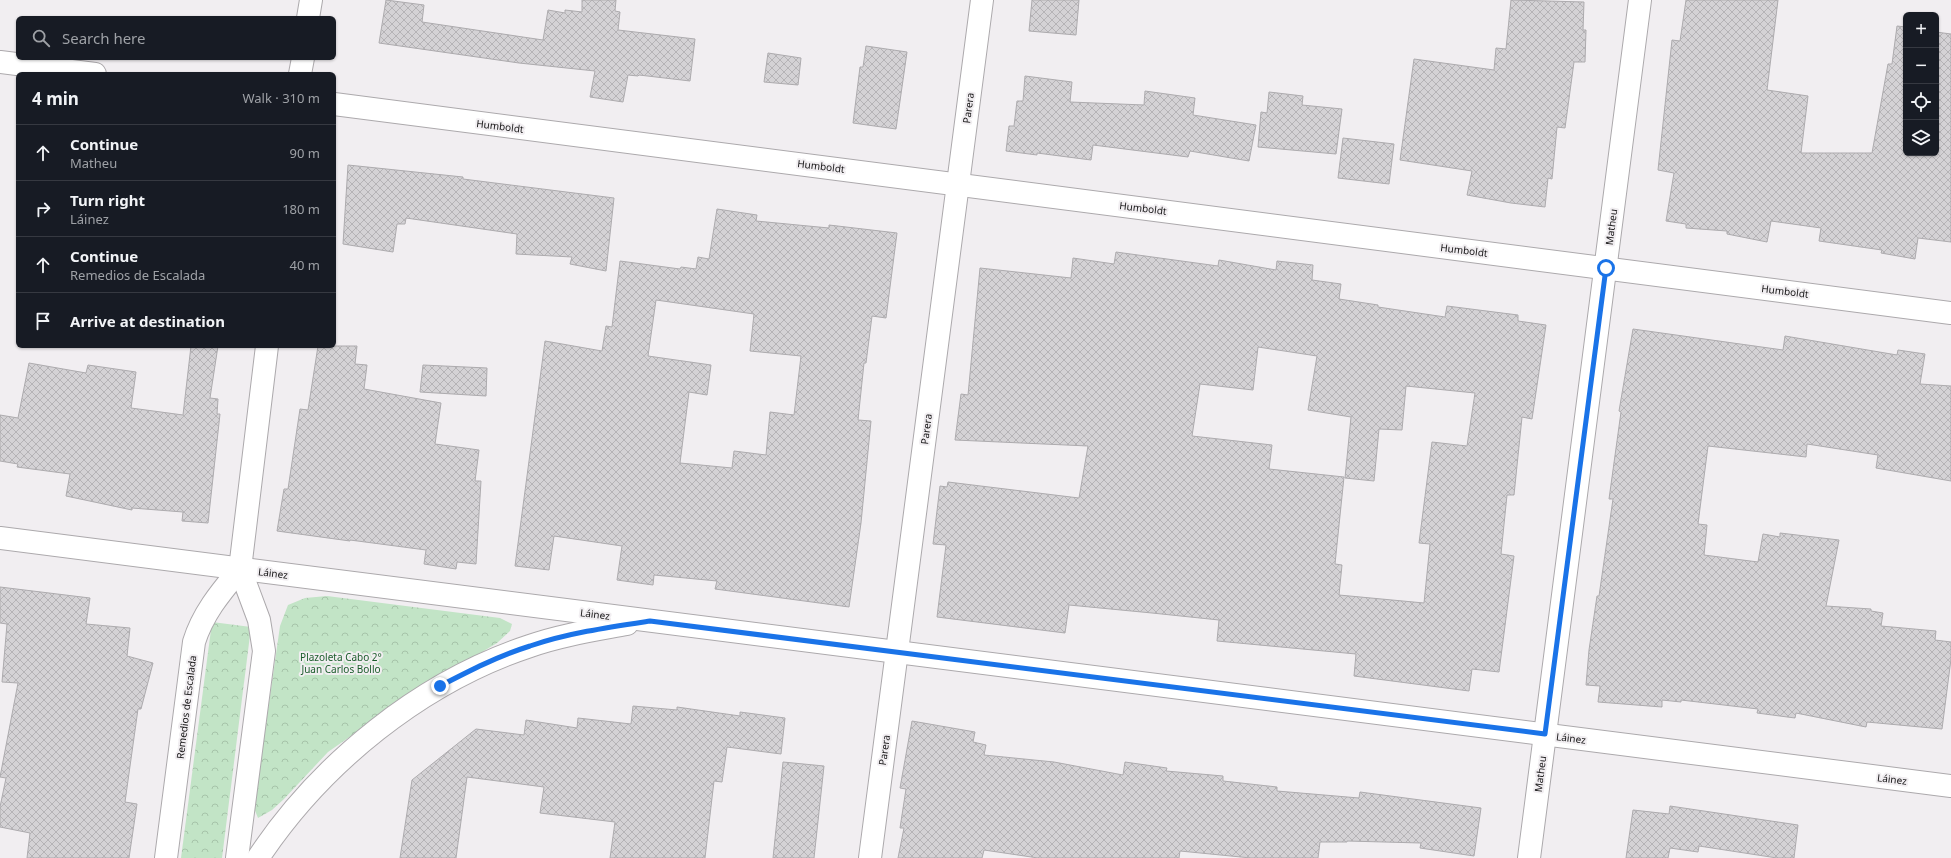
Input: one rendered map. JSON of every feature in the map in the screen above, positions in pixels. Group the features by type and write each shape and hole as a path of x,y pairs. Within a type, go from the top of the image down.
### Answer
{"main road":[{"path":"308,16 311,0"},
{"name":"Parera","path":"870,858 982,0"},
{"name":"Matheu","path":"1529,858 1640,0"},
{"path":"300,72 302,60"},
{"path":"0,62 79,72"},
{"name":"Humboldt","path":"336,104 1951,313"},
{"path":"237,858 264,651 263,635 259,620 240,568 267,348"},
{"name":"Láinez","path":"0,538 1951,786"},
{"name":"Remedios de Escalada","path":"166,858 194,642 199,626 207,610 240,568"},
{"path":"258,858 294,811 318,783 392,718 440,686 483,664 530,645 586,631 650,621"}],"green space":[{"name":"Plazoleta Cabo 2° Juan Carlos Bollo","path":"327,596 500,618 512,624 510,631 497,643 404,699 328,752 284,799 272,810 258,818 254,808 280,626 288,605 305,598"},
{"path":"212,622 251,627 222,858 181,858"}],"building":[{"path":"386,0 424,5 422,22 543,40 548,10 565,13 565,10 582,12 582,0 616,0 615,11 620,12 618,30 695,39 690,81 628,75 623,102 590,97 595,71 519,63 379,43"},
{"path":"1032,0 1079,0 1076,35 1029,31"},
{"path":"1511,0 1584,2 1583,30 1586,30 1585,62 1574,62 1565,128 1557,127 1552,179 1548,178 1545,207 1511,203 1467,195 1472,171 1400,160 1414,59 1494,70 1496,48 1506,49"},
{"path":"1686,0 1778,0 1767,90 1808,96 1801,153 1872,153 1888,64 1892,64 1897,26 1903,27 1903,156 1939,156 1939,32 1951,34 1951,242 1918,238 1915,259 1881,253 1882,250 1819,241 1821,228 1771,221 1767,242 1727,234 1727,231 1686,228 1686,224 1666,221 1674,173 1658,170 1672,40 1680,41"},
{"path":"866,46 907,52 896,129 853,123 860,67 863,67"},
{"path":"768,53 801,58 798,85 764,82"},
{"path":"1025,76 1072,82 1070,102 1144,105 1145,91 1195,98 1193,115 1256,125 1249,161 1190,151 1188,157 1093,145 1091,160 1037,153 1037,155 1006,151 1009,126 1014,126 1017,101 1023,101"},
{"path":"1269,92 1303,96 1302,105 1342,109 1336,154 1258,147 1261,112 1267,113"},
{"path":"1343,138 1394,144 1389,184 1338,178"},
{"path":"348,165 463,177 463,179 614,198 606,271 570,264 572,257 516,254 517,234 406,218 405,224 397,224 393,252 343,244"},
{"path":"717,209 757,215 756,221 829,228 829,225 897,233 886,318 872,316 866,363 864,363 858,420 871,421 861,523 849,607 715,589 717,581 654,575 653,585 617,580 622,546 554,536 549,570 515,566 545,341 602,351 606,326 612,327 620,261 680,269 681,267 696,269 698,257 709,259","holes":["656,300 754,314 750,351 801,356 794,415 770,412 766,455 734,451 732,468 680,463 689,392 707,395 711,365 648,356"]},
{"path":"1116,252 1218,266 1219,260 1276,270 1277,261 1313,265 1312,280 1341,284 1339,299 1378,305 1378,307 1445,317 1447,306 1518,315 1518,321 1546,325 1532,419 1522,417 1514,495 1507,495 1501,554 1514,556 1499,672 1472,669 1469,691 1354,676 1356,654 1217,641 1219,620 1152,613 1069,605 1065,633 937,617 946,545 933,544 940,486 947,487 948,482 1079,498 1088,446 955,440 961,394 968,395 980,268 1071,278 1073,258 1114,264","holes":["1258,347 1317,356 1308,410 1351,417 1345,478 1374,481 1379,429 1402,430 1406,386 1475,393 1467,446 1432,442 1419,543 1430,544 1424,603 1339,595 1342,565 1335,564 1344,477 1269,469 1272,445 1192,436 1200,384 1253,390"]},
{"path":"1633,329 1783,350 1785,336 1897,355 1898,350 1925,354 1920,384 1951,386 1951,481 1876,468 1878,455 1807,444 1806,457 1708,446 1698,524 1707,525 1704,555 1758,562 1763,534 1780,537 1780,533 1839,540 1826,606 1871,609 1871,611 1883,613 1881,626 1936,631 1935,640 1951,642 1951,659 1942,729 1867,722 1866,727 1796,713 1795,718 1757,713 1758,709 1681,700 1681,702 1662,700 1662,707 1598,702 1600,686 1586,685 1589,650 1597,596 1599,596 1613,499 1609,499 1621,412 1619,411"},
{"path":"336,346 357,346 355,364 367,365 364,389 441,403 435,444 479,450 475,481 481,481 476,564 457,562 456,569 424,564 426,550 277,531 284,489 288,489 300,409 308,410 318,348 336,348"},
{"path":"191,348 218,348 210,398 218,399 217,414 220,414 208,523 182,521 183,512 132,508 132,510 66,496 70,474 17,467 18,464 0,461 0,415 18,418 29,363 86,373 88,365 136,372 131,408 183,415"},
{"path":"423,365 487,368 486,396 420,392"},
{"path":"0,587 90,598 86,624 130,628 127,656 153,663 141,709 138,709 125,802 137,804 129,858 27,858 30,833 0,827 0,807 6,778 0,777 18,683 2,682 7,624 0,623"},
{"path":"633,706 677,710 677,707 740,716 740,712 785,718 781,754 727,747 722,782 714,781 705,858 610,858 615,822 540,813 544,787 467,777 456,858 400,858 412,780 476,729 524,735 526,720 577,728 578,718 631,724"},
{"path":"912,721 975,732 973,742 986,745 984,755 1054,762 1123,775 1125,762 1167,768 1166,771 1223,776 1223,781 1277,787 1277,791 1359,798 1360,792 1481,808 1474,856 1420,848 1421,843 1347,841 1320,842 1318,858 1251,858 1180,851 1179,858 1038,858 984,850 982,858 898,858 904,828 900,828 906,789 900,788"},
{"path":"783,762 824,766 814,858 773,858"},
{"path":"1670,806 1798,825 1794,858 1777,858 1699,846 1698,852 1670,848 1668,858 1626,858 1633,810 1669,814"}],"route":[{"path":"440,686 483,664 530,645 586,631 650,621 1545,734 1606,268"}]}
